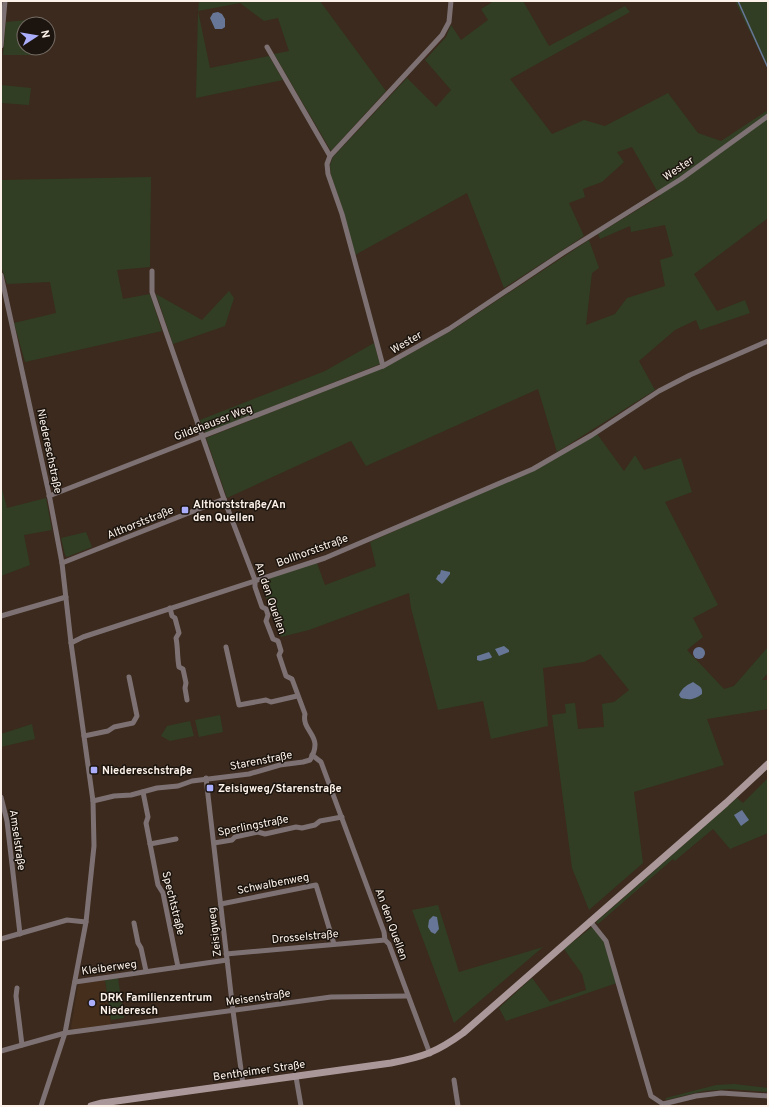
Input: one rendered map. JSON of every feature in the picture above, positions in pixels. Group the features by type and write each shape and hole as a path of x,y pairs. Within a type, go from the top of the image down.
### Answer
{"main road":[{"name":"Bentheimer Straße","path":"91,1106 102,1103 391,1063 414,1059 430,1054 446,1046 463,1033 726,803 768,764"}],"street":[{"path":"1,46 5,1"},
{"path":"267,48 330,156 442,35 448,22 451,1"},
{"name":"Wester","path":"330,156 327,164 328,174 342,214 383,366 449,329 563,253 681,179 768,116"},
{"name":"An den Quellen","path":"152,271 152,292 224,499 255,580 255,587 262,607 266,609 268,615 266,621 273,639 278,641 281,651 279,655 286,676 292,679 297,696 305,714 305,722 315,740 315,747 312,756 321,762 384,932 385,940 389,944 430,1054"},
{"name":"Niedereschstraße","path":"1,275 62,563 71,643 93,801 94,846 86,922 65,1033 41,1106"},
{"name":"Bollhorststraße","path":"71,643 83,637 325,558 533,469 592,434 659,391 690,375 768,341"},
{"name":"Gildehauser Weg","path":"49,496 383,366"},
{"name":"Althorststraße","path":"62,563 224,499"},
{"path":"1,616 66,597"},
{"path":"170,608 172,616 175,618 179,633 176,638 177,654 179,667 183,669 187,700"},
{"path":"226,647 239,705 266,700 271,702 297,696"},
{"path":"84,736 108,731 114,727 133,723 137,716 130,678"},
{"name":"Starenstraße","path":"93,801 114,796 131,795 157,788 178,786 192,780 249,774 280,765 310,760 312,756"},
{"name":"Zeisigweg","path":"206,778 226,954 243,1084"},
{"name":"Spechtstraße","path":"143,792 148,817 146,824 158,885 163,893 178,967"},
{"name":"Amselstraße","path":"1,797 7,821 20,934"},
{"name":"Sperlingstraße","path":"214,843 232,840 235,837 258,832 265,834 296,827 302,828 315,825 320,821 342,817"},
{"path":"150,844 176,839"},
{"name":"Schwalbenweg","path":"221,904 316,885 334,944"},
{"path":"1,939 68,920 86,922"},
{"path":"590,921 606,941 651,1096 663,1104 696,1096 721,1093 768,1096"},
{"name":"Kleiberweg","path":"134,923 146,972"},
{"name":"Drosselstraße","path":"226,954 385,940"},
{"name":"Kleiberweg","path":"75,982 227,960"},
{"path":"17,988 16,996 22,1045"},
{"name":"Meisenstraße","path":"1,1051 65,1033 331,997 408,996"},
{"path":"296,1077 301,1106"},
{"path":"454,1080 458,1106"}],"shaded area":[{"name":"DRK Familienzentrum Niederesch","path":"105,980 111,1025 74,1030 71,1027 78,986 81,983"}],"green space":[{"path":"199,1 320,1 386,91 331,151 274,54 289,51 278,18 264,21 240,3 198,11"},
{"path":"494,1 523,1 549,46 625,6 630,12 510,79 552,134 584,120 605,126 668,93 698,133 721,141 768,110 768,218 694,274 717,311 745,300 750,313 700,330 696,320 675,330 639,361 655,390 557,452 538,389 366,466 351,441 227,498 206,438 386,367 451,331 589,240 599,268 592,273 586,325 615,314 627,298 665,286 660,260 673,256 665,225 631,232 630,226 600,239 598,234 660,196 632,147 617,152 624,162 602,182 583,189 585,197 569,203 584,236 504,288 467,193 355,255 344,213 331,175 330,165 333,157 407,78 436,107 451,90 425,60 446,37 451,25 461,40 488,20 481,9"},
{"path":"735,1 768,1 768,69"},
{"path":"198,11 210,68 269,56 283,80 196,98"},
{"path":"16,21 16,55 3,55 6,22"},
{"path":"1,85 31,88 29,105 1,103"},
{"path":"151,177 150,267 117,270 123,299 150,294 162,331 25,362 14,323 56,313 50,282 7,284 2,269 1,258 1,180"},
{"path":"229,291 234,298 225,326 173,344 156,294 202,320"},
{"path":"374,343 380,364 205,433 200,420 325,371"},
{"path":"597,434 624,471 635,455 644,470 681,458 692,492 665,502 718,605 693,618 703,637 687,650 724,689 734,686 768,647 768,673 762,680 768,680 768,709 707,719 724,765 634,792 643,863 589,910 572,868 552,715 566,713 565,704 575,703 578,729 604,727 602,704 614,702 629,690 600,654 584,662 543,668 548,726 491,739 483,701 438,710 411,608 409,593 309,630 281,637 260,581 317,563 325,585 376,566 370,542 533,469 534,471"},
{"path":"1,485 7,508 46,498 52,530 24,535 30,565 1,576"},
{"path":"86,532 92,547 67,557 65,555 61,538"},
{"path":"220,715 223,732 199,737 195,720"},
{"path":"190,721 194,736 170,741 161,736 167,726"},
{"path":"32,724 35,739 1,747 1,734"},
{"path":"768,778 768,833 730,849 713,829 675,861 673,859 598,924 596,922 737,798 743,803"},
{"path":"438,905 459,972 543,947 454,1023 412,910"},
{"path":"592,927 604,942 617,983 506,1021 499,1008 532,978 550,1002 586,990 582,974 564,949"},
{"path":"118,978 124,1018 111,1020 105,980"},
{"path":"734,1084 768,1088 768,1092 729,1089 704,1091 666,1100 666,1098 716,1085"}],"water":[{"path":"218,12 222,14 225,19 225,27 222,29 215,29 210,18 213,13"},
{"path":"441,570 450,572 442,584 436,579"},
{"path":"504,646 509,650 509,652 499,656 495,649"},
{"path":"701,647 704,648 704,658 697,659 694,658 693,651 694,648"},
{"path":"489,652 492,657 491,658 480,661 477,660 477,656"},
{"path":"693,682 701,688 702,694 692,699 681,698 679,695 682,690"},
{"path":"742,810 749,820 741,826 734,815"},
{"path":"433,916 437,917 439,929 435,934 431,932 428,927 429,920"}],"waterway":[{"path":"738,1 768,68"}],"place":[{"name":"Althorststraße/An den Quellen","path":"185,510"},
{"name":"Niedereschstraße","path":"94,770"},
{"name":"Zeisigweg/Starenstraße","path":"210,788"},
{"name":"DRK Familienzentrum Niederesch","path":"92,1003"}]}
